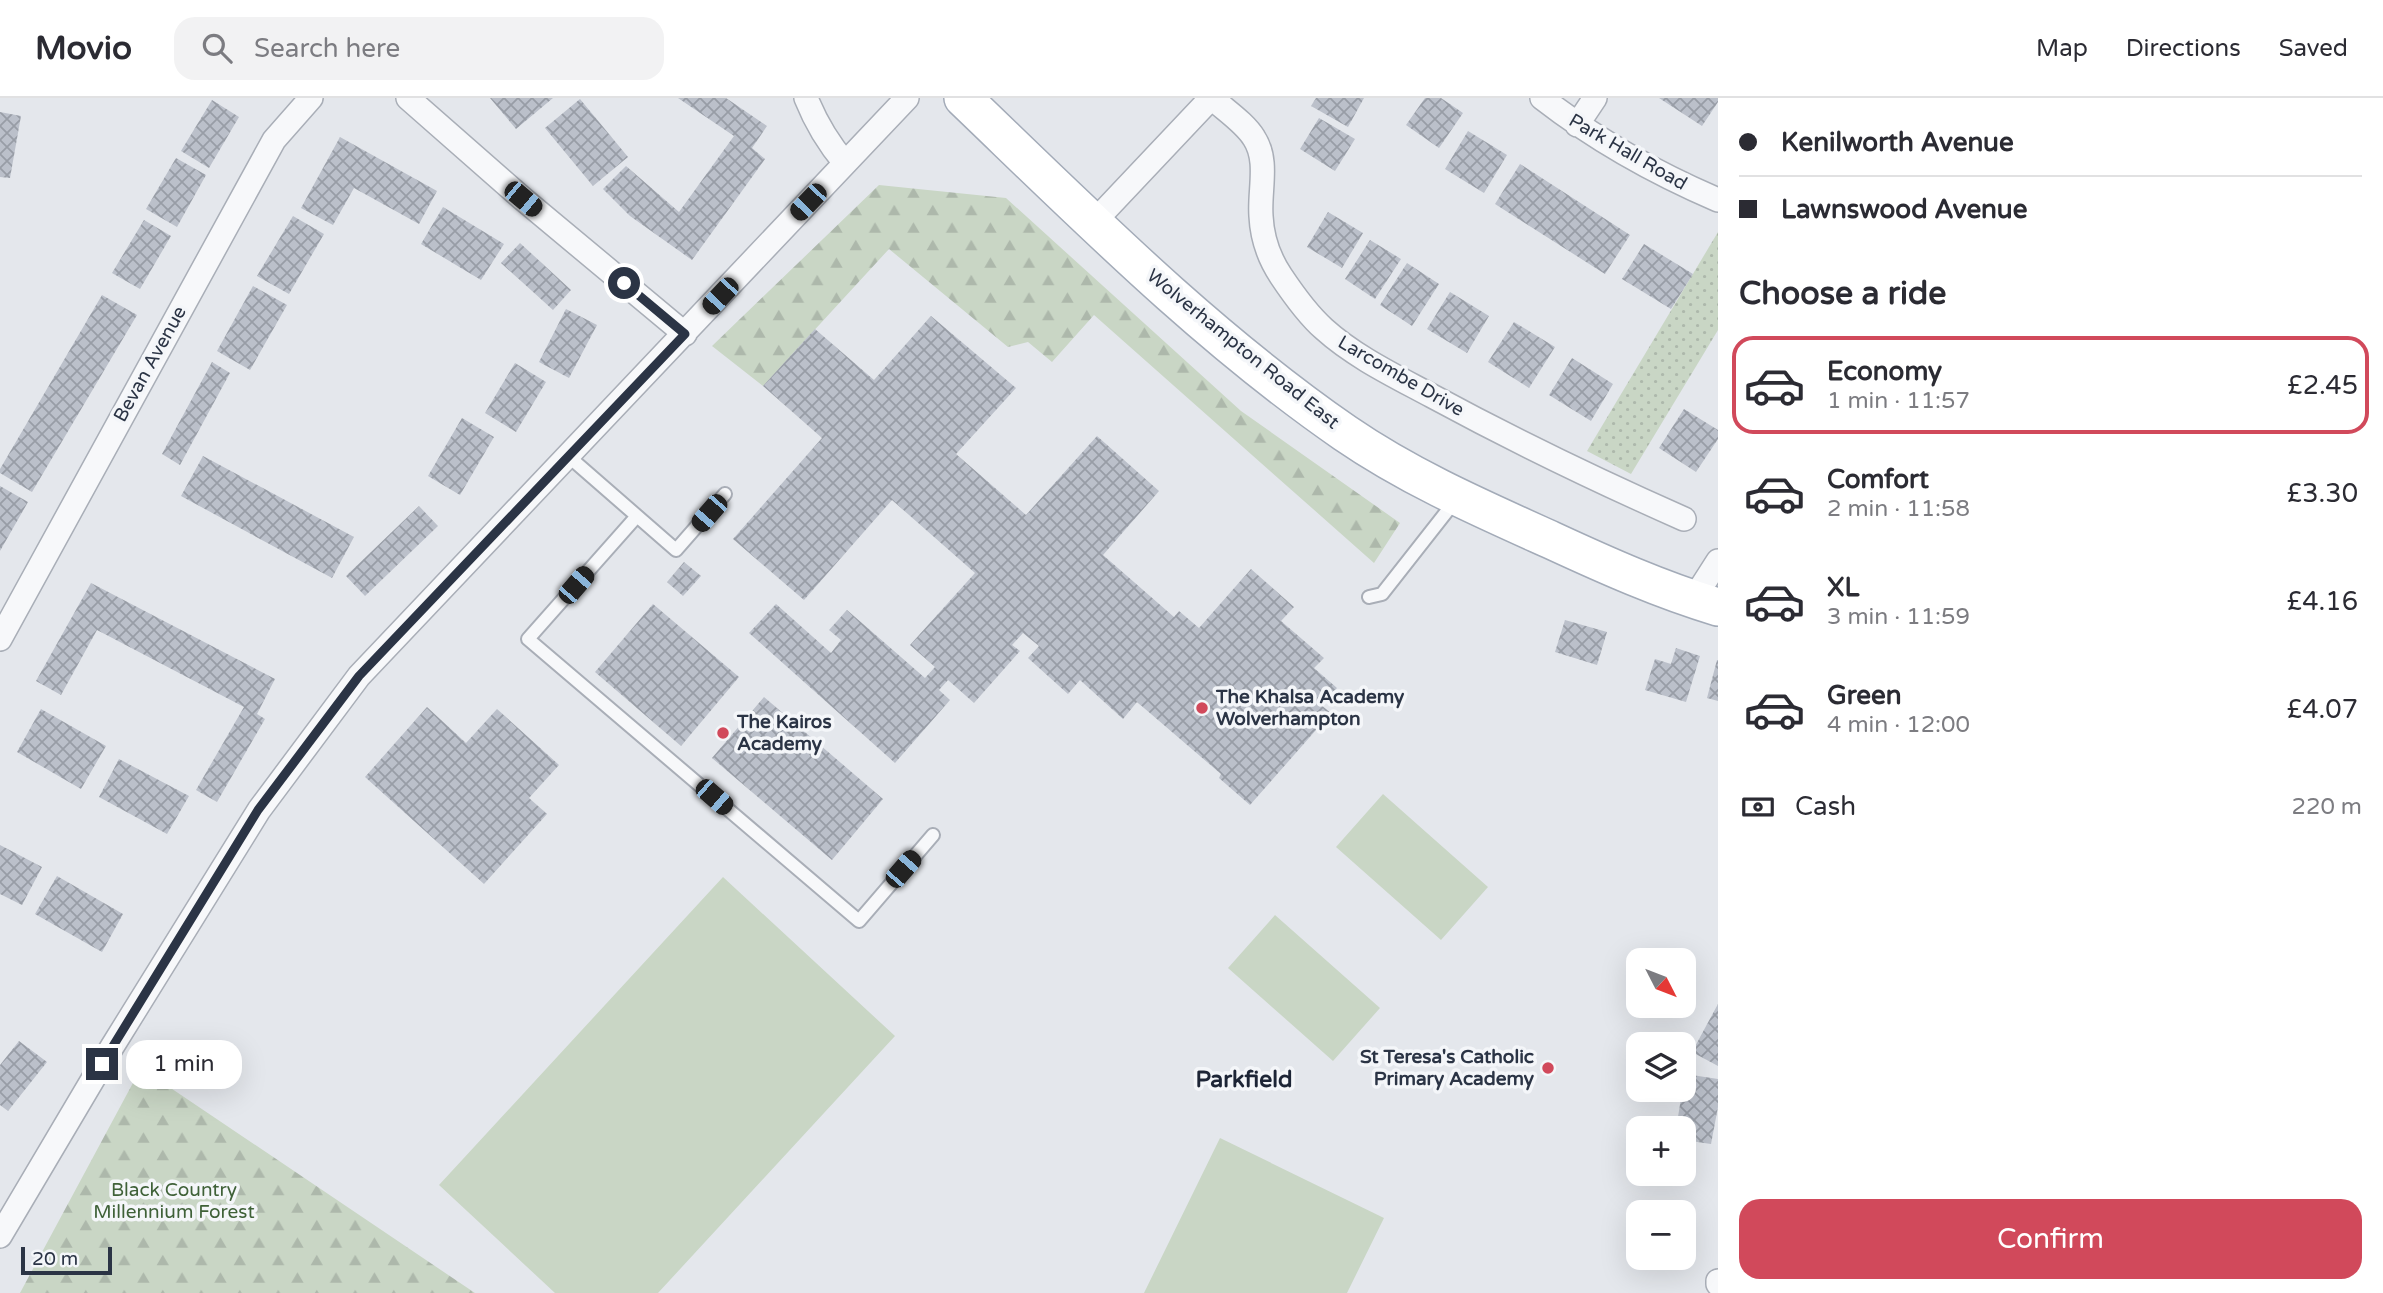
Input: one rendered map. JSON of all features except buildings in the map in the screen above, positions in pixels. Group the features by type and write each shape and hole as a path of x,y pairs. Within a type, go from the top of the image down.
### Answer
{"main road":[{"name":"Wolverhampton Road East","path":"963,98 1093,223 1217,333 1290,393 1346,434 1411,474 1458,498 1576,552 1705,603"}],"street":[{"name":"Bevan Avenue","path":"0,639 274,140 310,98"},
{"path":"408,98 523,199 685,334"},
{"path":"806,98 816,123 845,163"},
{"path":"0,1236 112,1047 258,810 359,676 907,98"},
{"path":"1093,223 1212,98"},
{"name":"Larcombe Drive","path":"1212,98 1254,136 1261,150 1261,215 1266,246 1279,274 1324,329 1356,354 1502,433 1597,481 1684,519"},
{"name":"Park Hall Road","path":"1542,98 1577,125 1679,183 1718,200"},
{"path":"1577,125 1595,98"},
{"path":"1705,603 1718,561"}],"lane":[{"path":"567,455 676,550 725,494"},
{"path":"1368,597 1382,593 1458,498"},
{"path":"637,516 528,639 859,920 933,835"}],"green space":[{"path":"879,185 1006,198 1241,411 1400,523 1374,563 1094,315 1052,362 1028,342 1008,347 889,249 763,386 712,346"},
{"path":"1718,232 1718,330 1631,474 1587,451"},
{"path":"1383,794 1488,887 1441,940 1336,847"},
{"path":"723,877 895,1036 658,1293 555,1293 439,1185"},
{"path":"1275,915 1380,1008 1333,1061 1228,968"},
{"name":"Black Country Millennium Forest","path":"141,1068 475,1293 20,1293"},
{"path":"1220,1138 1384,1218 1347,1293 1144,1293"}],"place":[{"name":"The Khalsa Academy Wolverhampton","path":"1202,708"},
{"name":"The Kairos Academy","path":"723,733"},
{"name":"St Teresa's Catholic Primary Academy","path":"1548,1068"}],"district":[{"name":"Parkfield","path":"1244,1080"}],"route":[{"path":"102,1064 258,810 359,676 685,334 624,283"}]}
